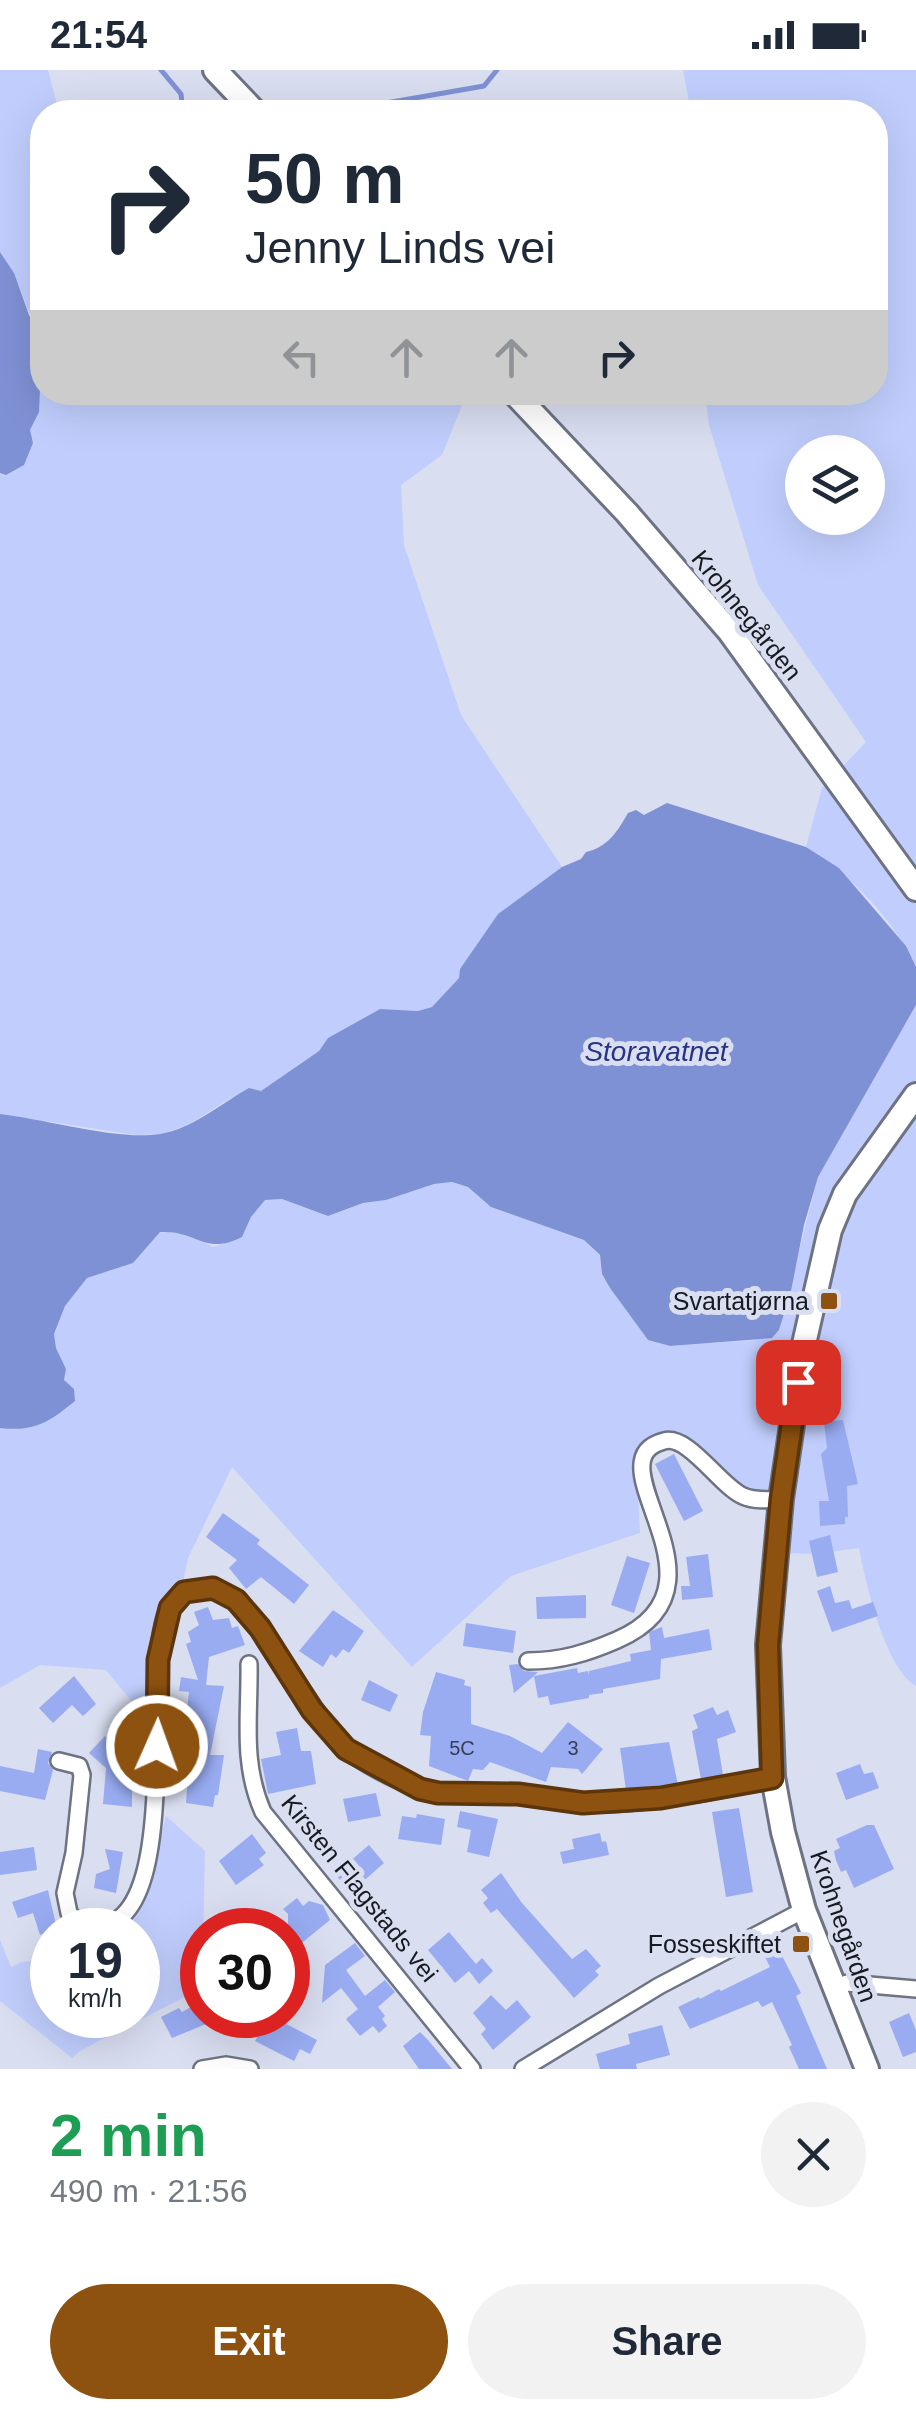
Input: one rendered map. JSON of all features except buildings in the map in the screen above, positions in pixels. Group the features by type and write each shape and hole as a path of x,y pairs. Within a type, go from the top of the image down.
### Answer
{"main road":[{"path":"215,70 244,100"},
{"name":"Krohnegården","path":"525,405 627,513 729,631 916,889"},
{"name":"Krohnegården","path":"867,2069 804,1910 772,1778 768,1645 781,1499 804,1344 830,1230 845,1194 916,1095"}],"street":[{"path":"528,1661 550,1661 590,1652 639,1628 661,1606 670,1581 668,1556 640,1472 644,1456 655,1444 670,1439 679,1442 746,1498 781,1499"},
{"path":"59,1761 80,1766 82,1775 74,1854 66,1882 69,1913 80,1925 104,1927 133,1902 146,1866 159,1715 158,1660 164,1625 170,1608 184,1592 203,1588 223,1591 236,1600 260,1628 312,1710 346,1749 420,1789 438,1793 518,1794 583,1803 661,1798 772,1778"},
{"name":"Kirsten Flagstads vei","path":"249,1664 248,1764 251,1785 263,1812 472,2069"},
{"path":"523,2069 659,1986 804,1910"},
{"path":"836,1987 847,1984 916,1988"},
{"path":"202,2069 226,2065 250,2069"}],"shaded area":[{"path":"0,70 48,70 56,100 30,100 30,312 0,252"},
{"path":"683,70 916,70 916,967 869,900 806,847 822,788 866,742 758,585 709,425 706,405 888,405 888,100 689,100"},
{"path":"39,405 462,405 442,455 401,485 404,545 461,715 562,867 498,914 460,969 459,978 432,1007 418,1011 380,1009 328,1038 319,1051 261,1091 229,1099 191,1123 163,1134 136,1135 0,1114 0,473 6,475 39,412"},
{"path":"916,1005 916,1686 895,1662 886,1644 859,1548 788,1553 760,1500 665,1431 637,1473 640,1533 511,1576 412,1667 232,1467 188,1558 167,1657 142,1714 106,1670 40,1665 0,1688 0,1428 11,1429 64,1380 66,1369 54,1334 65,1306 87,1278 133,1263 159,1232 186,1233 213,1247 242,1237 264,1200 282,1199 328,1216 363,1203 451,1182 468,1187 491,1207 584,1240 600,1256 602,1274 610,1288 648,1340 670,1346 755,1340 779,1330 818,1176"},
{"path":"166,1816 205,1851 204,1908 180,1908 180,1999 160,2010 160,1908 139,1908"},
{"path":"0,1940 11,1967 30,1961 30,2025 0,2001"},
{"path":"47,2038 105,2038 80,2051 72,2058"}],"water":[{"path":"0,252 14,273 30,317 30,405 39,405 30,430 33,443 24,465 6,475 0,473"},
{"name":"Storavatnet","path":"667,803 806,847 839,868 906,946 916,967 916,1005 818,1177 791,1291 779,1330 772,1338 670,1346 648,1340 602,1274 600,1255 584,1240 491,1207 468,1187 452,1182 363,1203 328,1216 282,1199 265,1200 242,1237 218,1244 160,1232 133,1263 87,1278 65,1306 54,1334 66,1369 64,1380 74,1389 75,1401 41,1424 0,1428 0,1114 124,1135 160,1134 195,1121 249,1088 261,1091 319,1051 328,1038 380,1009 418,1011 432,1007 459,978 460,969 498,914 562,867 606,842 628,813 636,810 644,815"}],"waterway":[{"path":"161,70 182,100"},
{"path":"403,100 484,86 497,70"}],"place":[{"name":"Svartatjørna","path":"829,1301"},
{"name":"Fosseskiftet","path":"801,1944"}],"route":[{"path":"157,1746 158,1660 170,1608 184,1592 213,1588 236,1600 260,1628 312,1710 346,1749 420,1789 438,1793 518,1794 583,1803 661,1798 772,1778 768,1645 771,1592 798,1382"}]}
